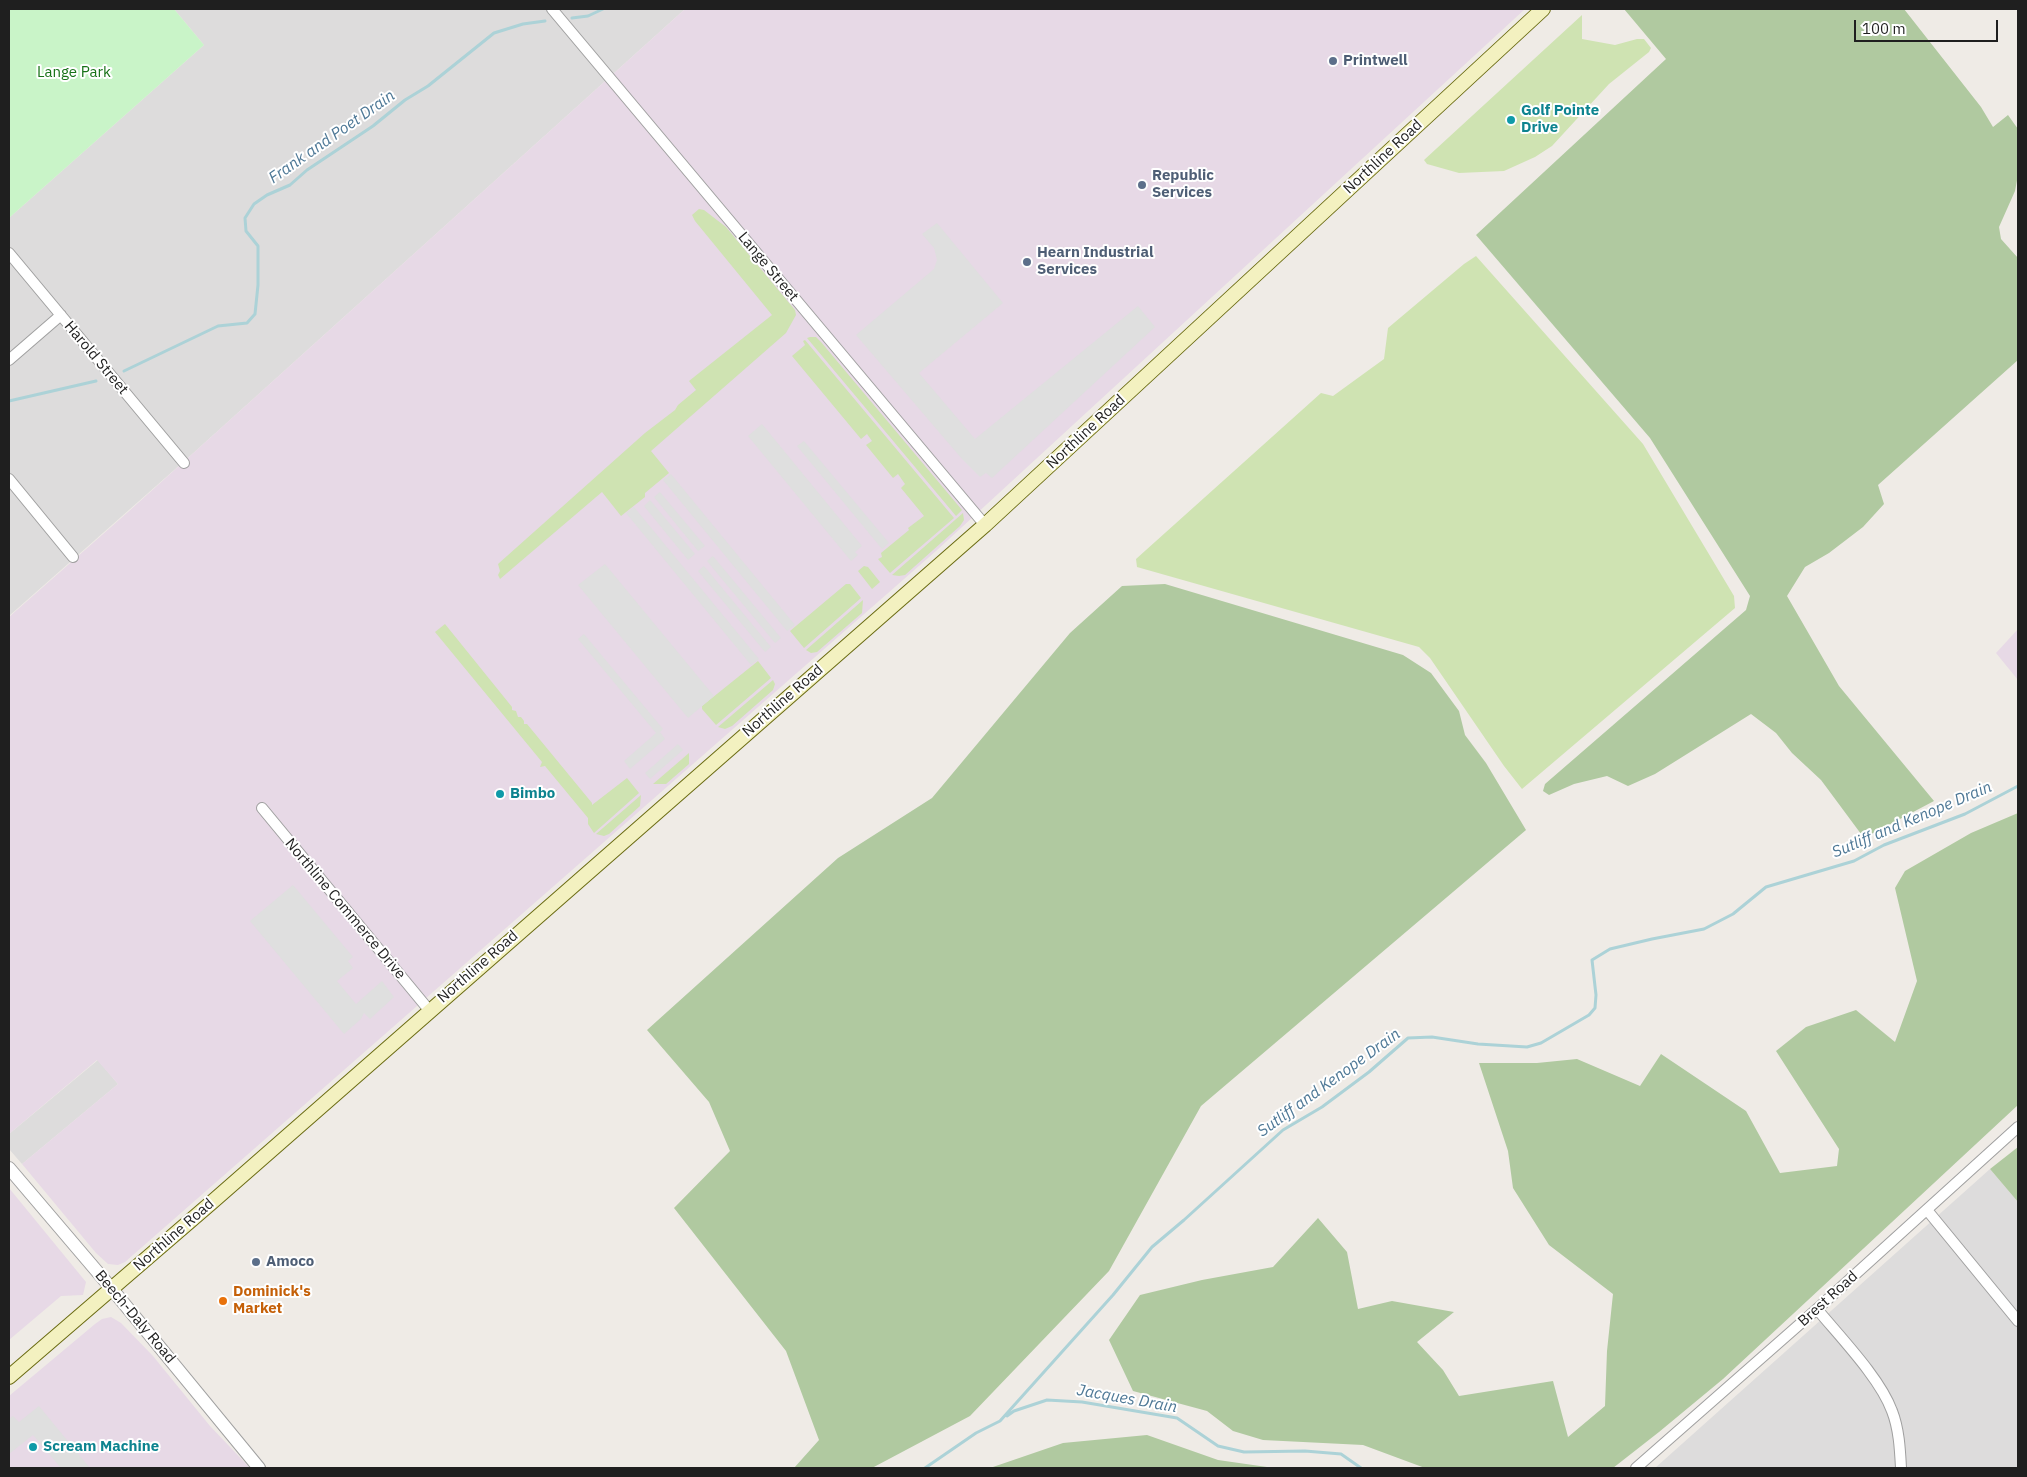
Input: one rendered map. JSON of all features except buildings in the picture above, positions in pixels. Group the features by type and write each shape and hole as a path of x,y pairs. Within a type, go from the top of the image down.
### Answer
{"main road":[{"name":"Northline Road","path":"9,1377 985,525 1543,9"}],"street":[{"name":"Lange Street","path":"552,9 985,525"},
{"name":"Harold Street","path":"9,253 184,463"},
{"path":"9,360 61,315"},
{"path":"9,479 73,557"},
{"name":"Northline Commerce Drive","path":"262,808 429,1010"},
{"name":"Brest Road","path":"1636,1468 1817,1309 2018,1127"},
{"name":"Beech-Daly Road","path":"9,1168 260,1468"},
{"path":"1927,1210 2018,1321"},
{"path":"1817,1309 1877,1382 1887,1398 1897,1430 1901,1468"}],"shaded area":[{"path":"174,9 685,9 190,456 9,616 9,218 204,45"},
{"path":"685,9 1525,9 936,551 125,1262 118,1265 108,1264 96,1253 22,1164 118,1084 97,1060 9,1134 9,617 128,512"},
{"path":"937,223 1003,303 919,373 975,439 1138,306 1155,327 992,478 986,473 980,477 962,459 856,335 934,269 937,260 934,248 922,234"},
{"path":"762,424 862,546 855,552 858,555 851,561 748,436"},
{"path":"804,441 889,543 882,549 797,446"},
{"path":"671,474 795,625 787,631 663,480"},
{"path":"660,492 705,546 698,551 654,497"},
{"path":"650,500 695,554 688,560 644,506"},
{"path":"634,507 759,659 751,665 626,513"},
{"path":"713,556 781,638 775,643 707,561"},
{"path":"605,564 714,696 688,718 578,585"},
{"path":"704,566 771,647 765,652 698,571"},
{"path":"2018,629 2018,680 1996,653"},
{"path":"584,634 663,729 660,732 665,739 630,769 624,761 656,733 578,639"},
{"path":"678,744 683,750 650,779 645,773"},
{"path":"293,885 353,957 348,961 353,968 337,981 356,1004 382,981 394,997 370,1019 364,1013 361,1019 344,1034 250,921"},
{"path":"98,1060 118,1084 22,1164 9,1149 9,1134"},
{"path":"1990,1169 2018,1202 2018,1468 1655,1468"},
{"path":"9,1188 86,1282 83,1295 61,1296 9,1340"},
{"path":"111,1317 121,1323 153,1356 210,1426 250,1468 9,1468 9,1396 95,1324 102,1319"},
{"path":"39,1406 90,1468 61,1468 33,1435 9,1454 9,1419 13,1416 19,1422"}],"green space":[{"name":"Lange Park","path":"9,9 174,9 204,45 9,218"},
{"path":"1624,9 1904,9 1981,107 1993,127 2008,115 2018,129 2018,175 2015,191 1999,227 2001,239 2018,258 2018,360 1878,485 1884,504 1863,527 1829,553 1805,567 1787,596 1839,686 1934,801 1864,838 1821,780 1792,753 1776,733 1751,714 1655,774 1628,786 1607,776 1574,784 1549,795 1543,791 1545,784 1746,610 1750,596 1650,438 1476,235 1666,59"},
{"name":"Golf Pointe Drive","path":"1582,15 1582,39 1615,45 1644,39 1651,48 1649,52 1609,84 1552,146 1535,157 1504,171 1459,173 1427,164 1424,160"},
{"path":"699,209 704,210 726,227 795,310 796,315 786,333 651,451 669,473 645,493 645,497 621,516 602,492 500,579 498,564 696,390 689,381 772,315 695,221 692,215"},
{"path":"1476,256 1643,444 1734,596 1735,608 1522,789 1504,766 1430,658 1419,647 1137,567 1136,559 1321,393 1333,396 1384,359 1388,328"},
{"path":"816,337 821,342 962,510 956,516 807,338"},
{"path":"805,340 954,518 890,573 878,559 882,557 881,553 924,516 901,488 905,484 898,474 893,478 866,445 872,441 867,434 861,439 792,356 805,345 803,341"},
{"path":"963,513 964,520 960,526 905,575 892,575"},
{"path":"864,566 868,567 880,582 872,589 858,571"},
{"path":"846,584 850,584 861,598 804,648 790,631"},
{"path":"1165,584 1403,655 1431,673 1459,711 1465,735 1486,763 1526,830 1201,1106 1109,1271 970,1416 872,1468 794,1468 819,1440 786,1351 674,1208 730,1151 709,1102 647,1030 838,858 932,798 1070,633 1122,586"},
{"path":"863,600 862,613 817,652 811,653 806,650"},
{"path":"445,624 512,707 512,710 516,711 518,717 521,717 524,721 524,724 527,724 592,805 627,778 639,793 594,833 588,824 588,818 545,766 540,767 542,762 435,632"},
{"path":"758,661 771,678 716,725 702,709 702,706"},
{"path":"773,680 775,684 773,690 732,726 725,729 718,727"},
{"path":"689,753 689,764 666,784 653,784"},
{"path":"641,795 640,806 609,834 604,836 596,834"},
{"path":"2018,813 2018,1105 1723,1379 1613,1468 1425,1468 1363,1445 1263,1440 1233,1431 1207,1411 1133,1391 1109,1340 1140,1295 1202,1280 1273,1267 1318,1218 1347,1252 1358,1309 1392,1301 1454,1312 1417,1342 1443,1370 1459,1396 1553,1381 1568,1437 1605,1406 1607,1351 1613,1294 1549,1245 1513,1188 1508,1151 1479,1063 1537,1063 1577,1059 1640,1086 1661,1054 1746,1111 1780,1173 1837,1166 1839,1149 1776,1051 1806,1027 1856,1010 1895,1042 1917,981 1895,888 1905,871 1971,833"},
{"path":"2018,1147 2018,1202 1990,1169"},
{"path":"1147,1435 1218,1460 1274,1468 990,1468 1063,1443"}],"waterway":[{"name":"Frank and Poet Drain","path":"572,18 588,16 603,9"},
{"name":"Frank and Poet Drain","path":"124,371 218,326 247,323 255,314 258,285 258,246 246,231 245,218 254,204 267,195 290,185 307,170 373,126 405,100 428,86 494,33 523,24 545,21"},
{"name":"Frank and Poet Drain","path":"9,401 96,381"},
{"name":"Sutliff and Kenope Drain","path":"925,1468 976,1433 1000,1421 1113,1295 1152,1247 1283,1130 1322,1107 1369,1072 1408,1038 1432,1037 1478,1044 1527,1047 1541,1043 1589,1015 1595,1008 1596,995 1592,960 1610,949 1704,929 1733,914 1766,887 1854,861 1884,845 1965,814 2018,786"},
{"name":"Jacques Drain","path":"1007,1416 1014,1411 1047,1400 1082,1402 1177,1418 1218,1446 1244,1452 1305,1451 1341,1454 1361,1468"}],"place":[{"name":"Printwell","path":"1333,61"},
{"name":"Golf Pointe Drive","path":"1511,120"},
{"name":"Republic Services","path":"1142,185"},
{"name":"Hearn Industrial Services","path":"1027,262"},
{"name":"Bimbo","path":"500,794"},
{"name":"Amoco","path":"256,1262"},
{"name":"Dominick's Market","path":"223,1301"},
{"name":"Scream Machine","path":"33,1447"}]}
